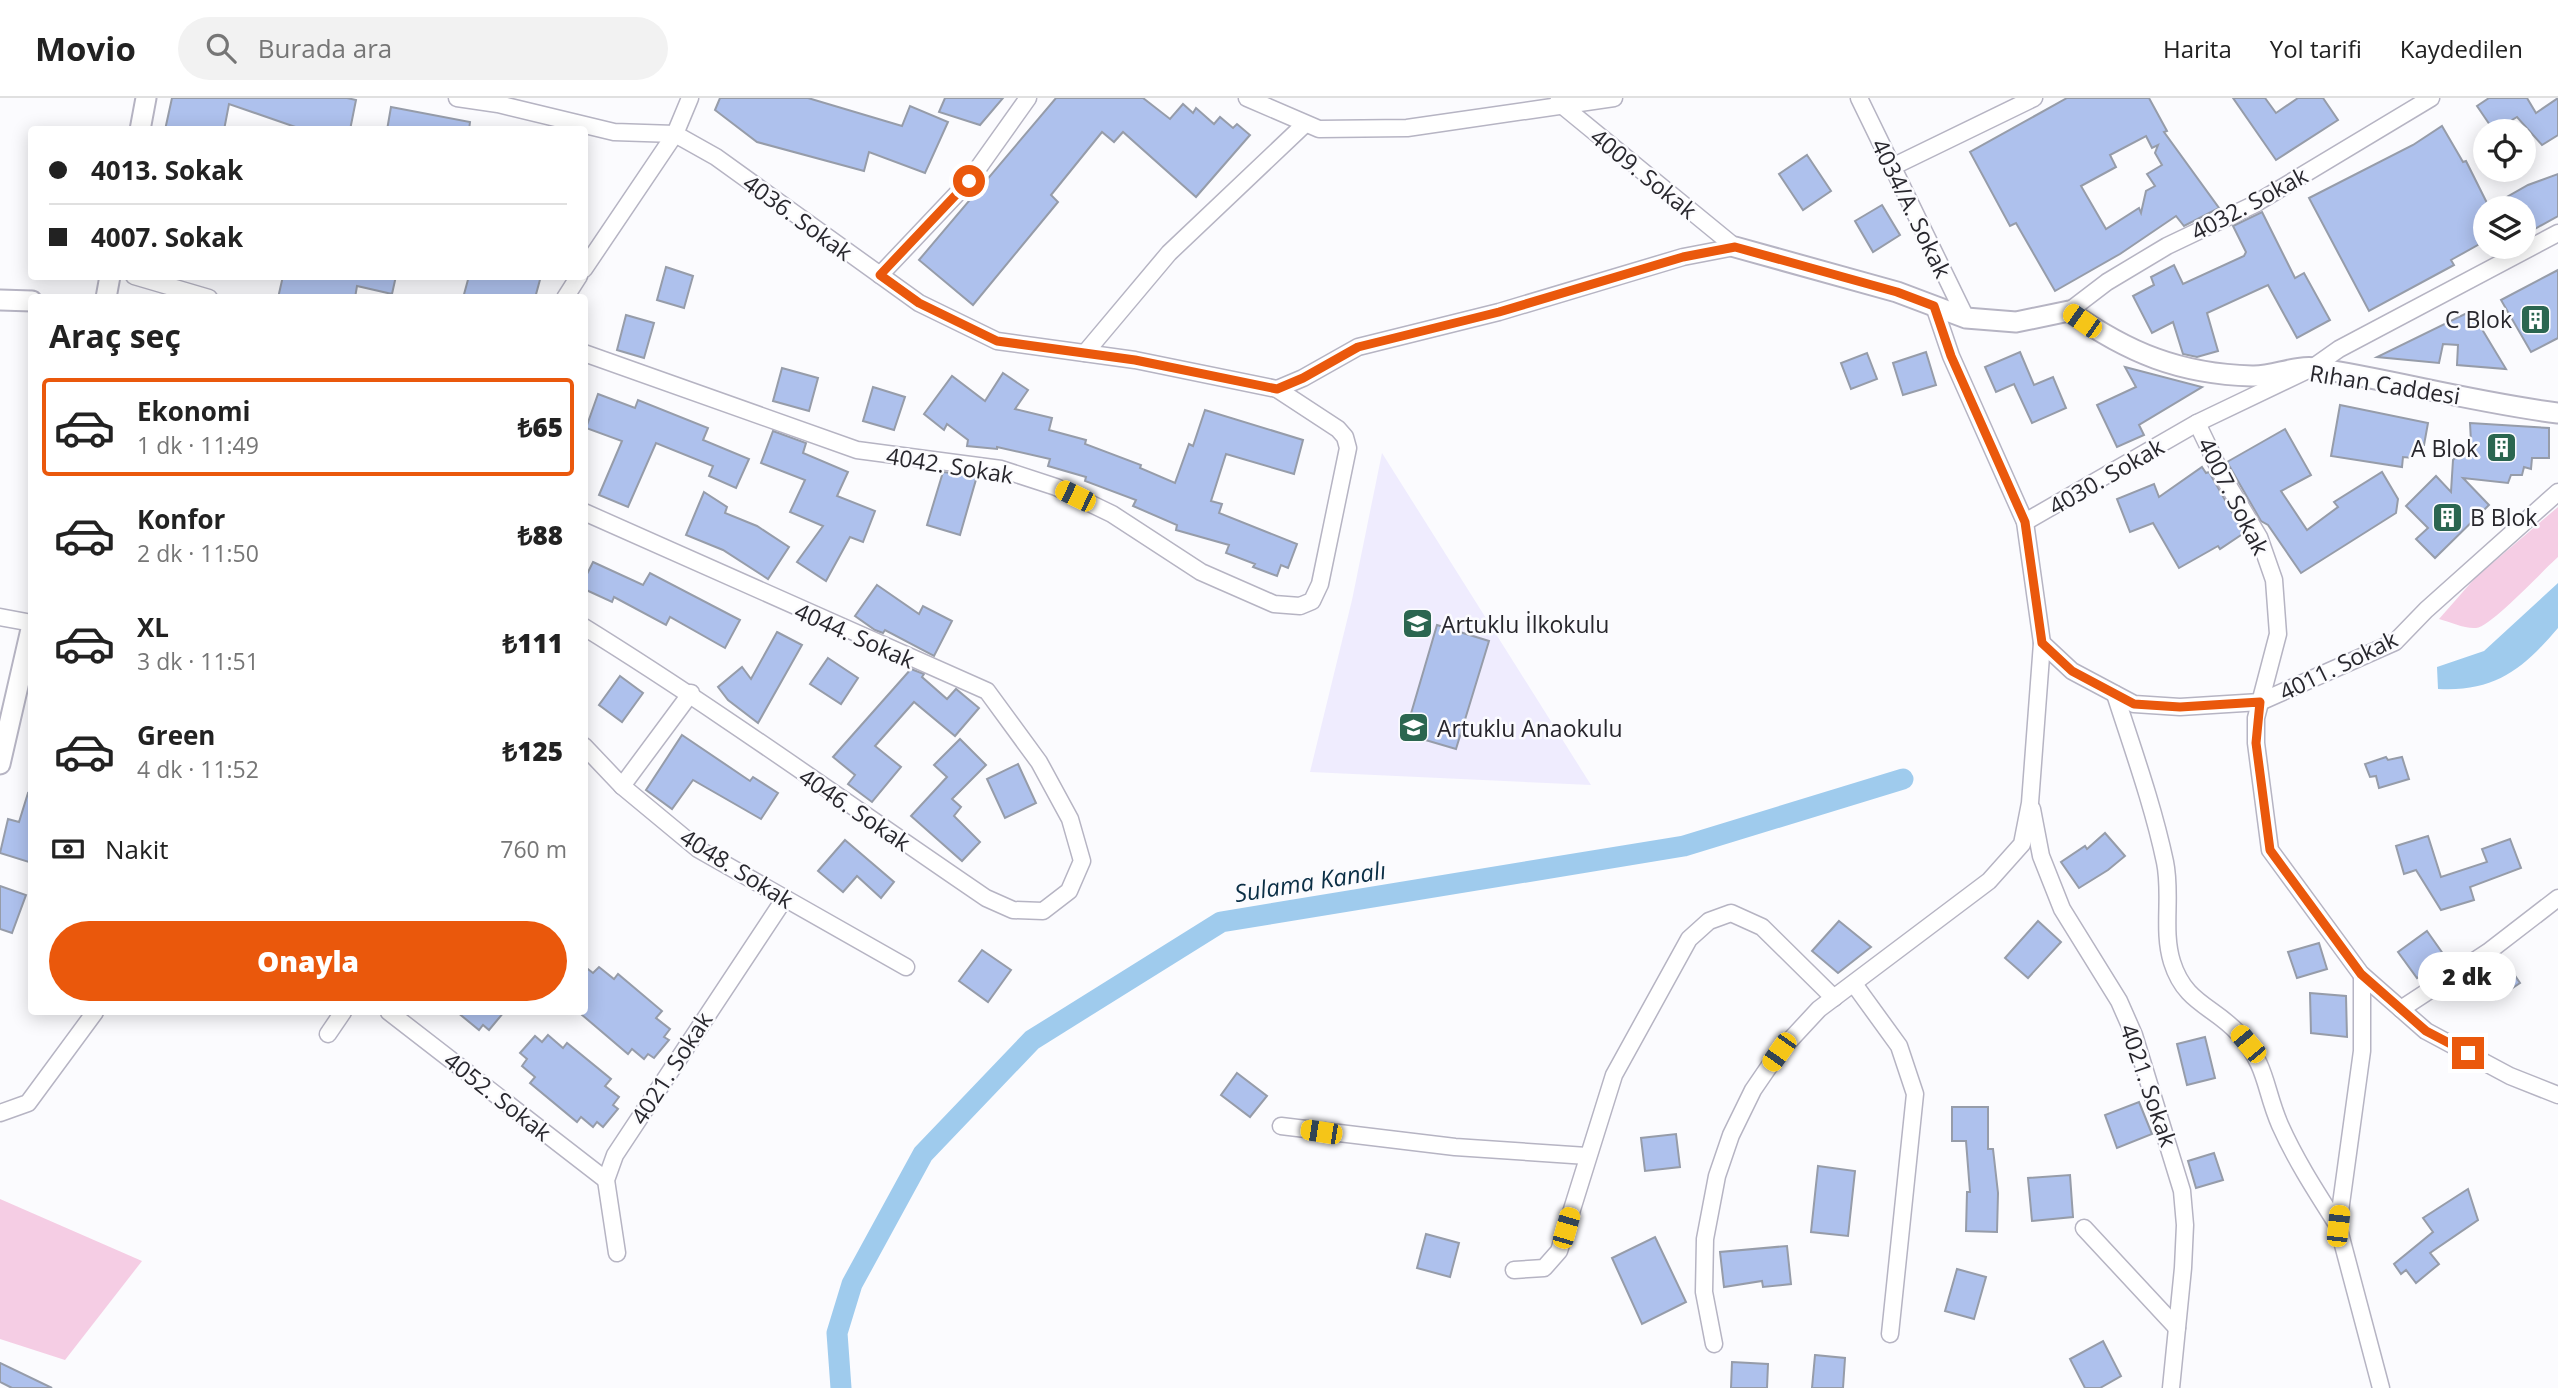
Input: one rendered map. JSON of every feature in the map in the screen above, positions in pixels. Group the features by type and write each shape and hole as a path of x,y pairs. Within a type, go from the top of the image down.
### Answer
{"street":[{"path":"141,126 146,98"},
{"name":"4036. Sokak","path":"457,98 498,104 614,132 675,135 716,157 919,303 997,341 1135,360 1277,389"},
{"path":"588,263 675,135 690,98"},
{"path":"880,275 969,181 1028,98"},
{"path":"1247,98 1319,129 1407,128 1558,102 1614,98"},
{"name":"4034/A. Sokak","path":"1859,98 1965,318"},
{"path":"1892,167 2034,98"},
{"name":"4032. Sokak","path":"2069,311 2107,282 2167,246 2253,205 2431,98"},
{"name":"4009. Sokak","path":"1558,102 1735,247"},
{"path":"1085,353 1169,253 1305,124"},
{"name":"4030. Sokak","path":"2025,522 2197,423 2312,368 2339,349 2558,233"},
{"path":"1277,389 1303,378 1358,347 1499,312 1683,257 1735,247 1897,292 1965,318 2016,322 2069,311"},
{"path":"148,280 195,294"},
{"path":"0,300 28,301"},
{"path":"1714,1344 1704,1292 1705,1238 1721,1166 1753,1090 1779,1052 1819,1009 1989,881 2022,844 2031,803 2042,643 2025,522 1951,356 1934,306"},
{"name":"Rıhan Caddesi","path":"2069,311 2095,330 2136,351 2191,372 2255,376 2312,368 2558,413"},
{"name":"4042. Sokak","path":"588,354 857,450 1001,469 1056,487 1112,514 1201,572 1274,604 1300,606 1312,601 1320,584 1348,448 1345,437 1338,429 1277,389"},
{"name":"4007. Sokak","path":"2197,423 2222,475 2259,537 2274,580 2277,634 2260,702 2256,743 2270,850 2362,975 2400,1009 2426,1031 2510,1076 2558,1095"},
{"name":"4011. Sokak","path":"2042,643 2072,671 2134,704 2180,707 2260,702 2395,642 2426,610 2558,492"},
{"name":"4044. Sokak","path":"588,514 987,691 1040,762 1070,820"},
{"path":"0,617 28,623"},
{"name":"4046. Sokak","path":"588,629 691,693 963,883 1013,910 1043,911 1069,891 1082,861 1070,820"},
{"path":"0,764 28,642"},
{"path":"622,786 691,693"},
{"path":"2115,694 2166,865 2167,936 2172,962 2181,985 2199,1005 2236,1031 2259,1058 2279,1122 2304,1174 2338,1226 2381,1388"},
{"name":"4048. Sokak","path":"588,750 622,786 698,849 906,967"},
{"name":"4021. Sokak","path":"2031,803 2041,856 2062,909 2119,1002 2146,1068 2182,1191 2185,1225 2171,1388"},
{"name":"4021. Sokak","path":"606,1180 615,1154 659,1083 785,898"},
{"path":"2400,1009 2488,952 2558,898"},
{"path":"1514,1270 1544,1268 1559,1251 1614,1075 1689,939 1709,921 1731,913 1762,926 1834,998"},
{"path":"2338,1226 2362,1051 2362,975"},
{"path":"1854,984 1899,1046 1915,1094 1890,1334"},
{"path":"0,1112 28,1103 93,1015"},
{"path":"328,1034 341,1015"},
{"name":"4052. Sokak","path":"394,1015 606,1180"},
{"path":"1282,1126 1442,1146 1587,1156"},
{"path":"606,1180 617,1253"},
{"path":"2084,1228 2177,1328"}],"shaded area":[{"name":"Artuklu İlkokulu","path":"1382,453 1591,785 1310,772 1352,600"},
{"path":"2558,507 2558,557 2517,597 2493,618 2476,628 2439,619 2476,577"},
{"path":"0,1199 142,1261 65,1360 0,1339"}],"water":[{"path":"2558,583 2558,628 2532,656 2519,667 2492,682 2476,687 2438,689 2437,667 2484,651"}],"building":[{"path":"172,98 356,100 351,126 292,126 229,104 225,126 166,126"},
{"path":"720,98 808,98 902,126 910,106 948,122 925,173 869,152 864,171 757,142 715,110"},
{"path":"945,98 1003,98 980,125 939,112"},
{"path":"1056,98 1143,98 1170,119 1183,104 1193,113 1196,108 1214,124 1220,117 1233,128 1237,124 1250,135 1196,197 1123,132 1114,142 1102,132 1051,195 1058,202 973,305 919,260"},
{"path":"2067,98 2149,98 2167,131 2164,132 2219,208 2184,226 2176,216 2120,254 2055,291 2016,223 2010,226 1970,152","holes":["2146,136 2152,148 2158,145 2155,153 2162,165 2147,174 2155,186 2146,191 2141,213 2139,208 2106,229 2081,186 2116,167 2110,155"]},
{"path":"2233,98 2265,98 2276,113 2298,98 2323,98 2338,120 2276,160"},
{"path":"2489,98 2527,98 2536,113 2558,98 2558,135 2542,145 2536,138 2536,119 2486,119 2477,106"},
{"path":"391,107 470,122 470,126 388,126"},
{"path":"2442,126 2463,162 2466,161 2473,175 2473,182 2476,182 2484,196 2473,196 2473,248 2451,260 2454,265 2369,311 2309,198 2413,145"},
{"path":"1807,155 1831,191 1803,210 1779,174"},
{"path":"2558,174 2558,216 2536,228 2536,196 2508,196 2528,185"},
{"path":"1882,205 1900,235 1873,252 1855,221"},
{"path":"2262,212 2295,278 2304,273 2330,320 2297,338 2268,285 2207,313 2218,351 2197,357 2183,354 2173,322 2152,333 2133,296 2154,285 2151,277 2174,265 2183,284 2244,256 2246,252 2233,226"},
{"path":"666,267 693,276 684,308 657,300"},
{"name":"C Blok","path":"2558,270 2558,338 2531,352 2501,300"},
{"path":"282,280 395,280 392,294 357,286 356,294 279,294"},
{"path":"468,280 540,280 536,294 464,294"},
{"path":"2471,311 2506,369 2457,365 2458,345 2443,344 2439,363 2377,357"},
{"path":"626,315 654,323 644,358 617,350"},
{"path":"1926,352 1936,385 1903,395 1893,363"},
{"path":"2020,352 2034,385 2053,377 2066,408 2032,423 2014,384 1996,392 1985,367"},
{"path":"1867,353 1877,379 1851,389 1841,363"},
{"path":"2125,367 2202,387 2139,425 2144,435 2117,447 2097,405 2136,387"},
{"path":"782,368 818,378 809,411 773,401"},
{"path":"1003,373 1028,390 1015,409 1052,418 1049,430 1086,440 1085,444 1141,465 1140,468 1175,483 1189,444 1193,446 1205,410 1303,440 1294,474 1226,454 1211,501 1222,504 1219,513 1297,544 1288,568 1281,565 1277,576 1253,567 1255,564 1226,553 1229,545 1176,530 1177,525 1133,506 1136,500 1085,481 1086,477 1048,466 1050,459 997,447 967,446 968,440 947,424 944,430 924,414 952,376 985,401"},
{"path":"873,387 905,397 894,430 863,421"},
{"path":"598,394 635,408 638,400 708,428 703,440 749,459 736,488 709,476 713,466 656,443 628,507 599,495 622,441 588,429"},
{"path":"2340,405 2428,423 2424,445 2415,446 2413,458 2403,457 2402,467 2331,456"},
{"path":"2470,423 2549,428 2549,458 2532,458 2531,469 2524,467 2522,475 2511,475 2508,483 2463,478 2489,505 2435,558 2416,539 2428,528 2406,506 2436,476 2451,492 2453,460 2471,442"},
{"path":"2285,429 2311,475 2281,491 2307,530 2338,507 2334,502 2382,472 2398,499 2396,513 2301,573 2268,525 2261,521 2227,462"},
{"path":"773,431 806,443 803,453 848,472 837,496 875,511 863,542 850,537 826,581 797,562 823,526 790,512 805,480 761,463"},
{"path":"2202,467 2206,473 2209,472 2244,533 2220,549 2218,546 2179,568 2153,523 2130,532 2117,499 2154,484 2159,497"},
{"path":"943,472 977,476 960,535 927,525"},
{"path":"704,492 727,507 725,513 757,526 789,547 768,579 723,550 686,535"},
{"path":"593,562 643,585 650,573 740,620 725,648 670,617 666,625 614,597 612,602 588,591 588,572"},
{"path":"877,585 919,614 923,606 952,621 934,656 885,630 883,633 875,630 855,616"},
{"path":"1437,625 1489,641 1456,749 1405,734"},
{"path":"777,632 802,645 758,723 728,700 718,687 742,667 751,679"},
{"path":"828,658 858,678 841,704 810,684"},
{"path":"911,669 924,674 922,677 947,699 956,689 979,708 955,736 914,702 875,746 901,767 872,802 848,784 855,775 833,757"},
{"path":"620,676 643,693 622,722 599,705"},
{"path":"682,735 750,781 753,777 778,793 761,819 693,780 672,809 646,790"},
{"path":"960,739 986,765 952,799 961,807 954,816 980,842 962,861 911,816 947,777 934,765"},
{"path":"2386,757 2388,760 2402,757 2409,779 2379,788 2376,776 2370,777 2365,764"},
{"path":"1018,764 1036,803 1005,818 987,779"},
{"path":"28,793 28,862 0,853 8,819 19,822"},
{"path":"2105,833 2125,856 2079,888 2061,862 2085,846 2087,849"},
{"path":"2428,836 2441,877 2487,862 2482,849 2510,839 2521,868 2470,887 2474,900 2441,910 2416,870 2404,874 2396,846"},
{"path":"845,840 894,882 881,898 857,876 843,892 818,871"},
{"path":"0,886 26,895 12,933 0,929"},
{"path":"1839,921 1871,947 1838,973 1812,951"},
{"path":"2038,921 2061,942 2028,978 2005,958"},
{"path":"2427,931 2446,958 2417,978 2398,952"},
{"path":"2319,943 2327,969 2297,978 2288,952"},
{"path":"982,950 1011,970 988,1002 959,981"},
{"path":"2501,955 2520,983 2496,999 2477,971"},
{"path":"599,967 614,979 618,974 662,1011 656,1018 670,1029 664,1037 669,1040 654,1058 648,1054 644,1059 632,1049 628,1054 582,1015 588,1015 588,969 593,973"},
{"path":"2310,993 2346,996 2347,1037 2311,1033"},
{"path":"461,1015 502,1015 489,1030 483,1025 479,1030"},
{"path":"548,1035 563,1048 567,1043 611,1079 605,1086 619,1097 613,1105 618,1109 603,1127 597,1122 593,1127 581,1117 577,1122 530,1083 535,1077 522,1066 527,1059 520,1053 535,1036 542,1042"},
{"path":"2205,1037 2215,1078 2187,1085 2177,1044"},
{"path":"1237,1073 1267,1096 1250,1117 1221,1095"},
{"path":"2139,1102 2152,1134 2117,1148 2105,1115"},
{"path":"1952,1107 1988,1107 1988,1149 1993,1149 1998,1193 1997,1232 1966,1231 1967,1192 1970,1192 1966,1141 1952,1141"},
{"path":"1676,1134 1680,1167 1645,1171 1641,1138"},
{"path":"2214,1153 2223,1180 2196,1188 2188,1161"},
{"path":"1818,1166 1855,1171 1848,1236 1811,1232"},
{"path":"2070,1175 2073,1217 2032,1221 2028,1178"},
{"path":"2468,1189 2478,1220 2430,1253 2439,1264 2416,1283 2406,1270 2401,1274 2394,1264 2433,1232 2423,1218"},
{"path":"1426,1234 1459,1243 1450,1277 1417,1268"},
{"path":"1655,1237 1686,1302 1642,1324 1612,1258"},
{"path":"1787,1246 1791,1284 1763,1287 1762,1281 1724,1287 1720,1252"},
{"path":"1957,1269 1986,1277 1974,1319 1945,1311"},
{"path":"2103,1341 2121,1376 2100,1388 2085,1388 2070,1359"},
{"path":"1815,1355 1845,1358 1843,1388 1812,1388"},
{"path":"1732,1362 1768,1364 1767,1388 1731,1388"},
{"path":"0,1363 52,1388 12,1388 0,1382"}],"waterway":[{"name":"Sulama Kanalı","path":"841,1388 837,1333 852,1284 923,1154 1032,1040 1221,922 1684,846 1903,779"}],"place":[{"name":"C Blok","path":"2535,319"},
{"name":"A Blok","path":"2501,448"},
{"name":"B Blok","path":"2447,517"},
{"name":"Artuklu İlkokulu","path":"1418,624"},
{"name":"Artuklu Anaokulu","path":"1414,728"}],"route":[{"path":"969,181 880,275 919,303 997,341 1135,360 1277,389 1303,378 1358,347 1499,312 1683,257 1735,247 1897,292 1934,306 1951,356 2025,522 2042,643 2072,671 2134,704 2180,707 2260,702 2256,718 2256,743 2270,850 2361,974 2426,1031 2468,1053"}]}
